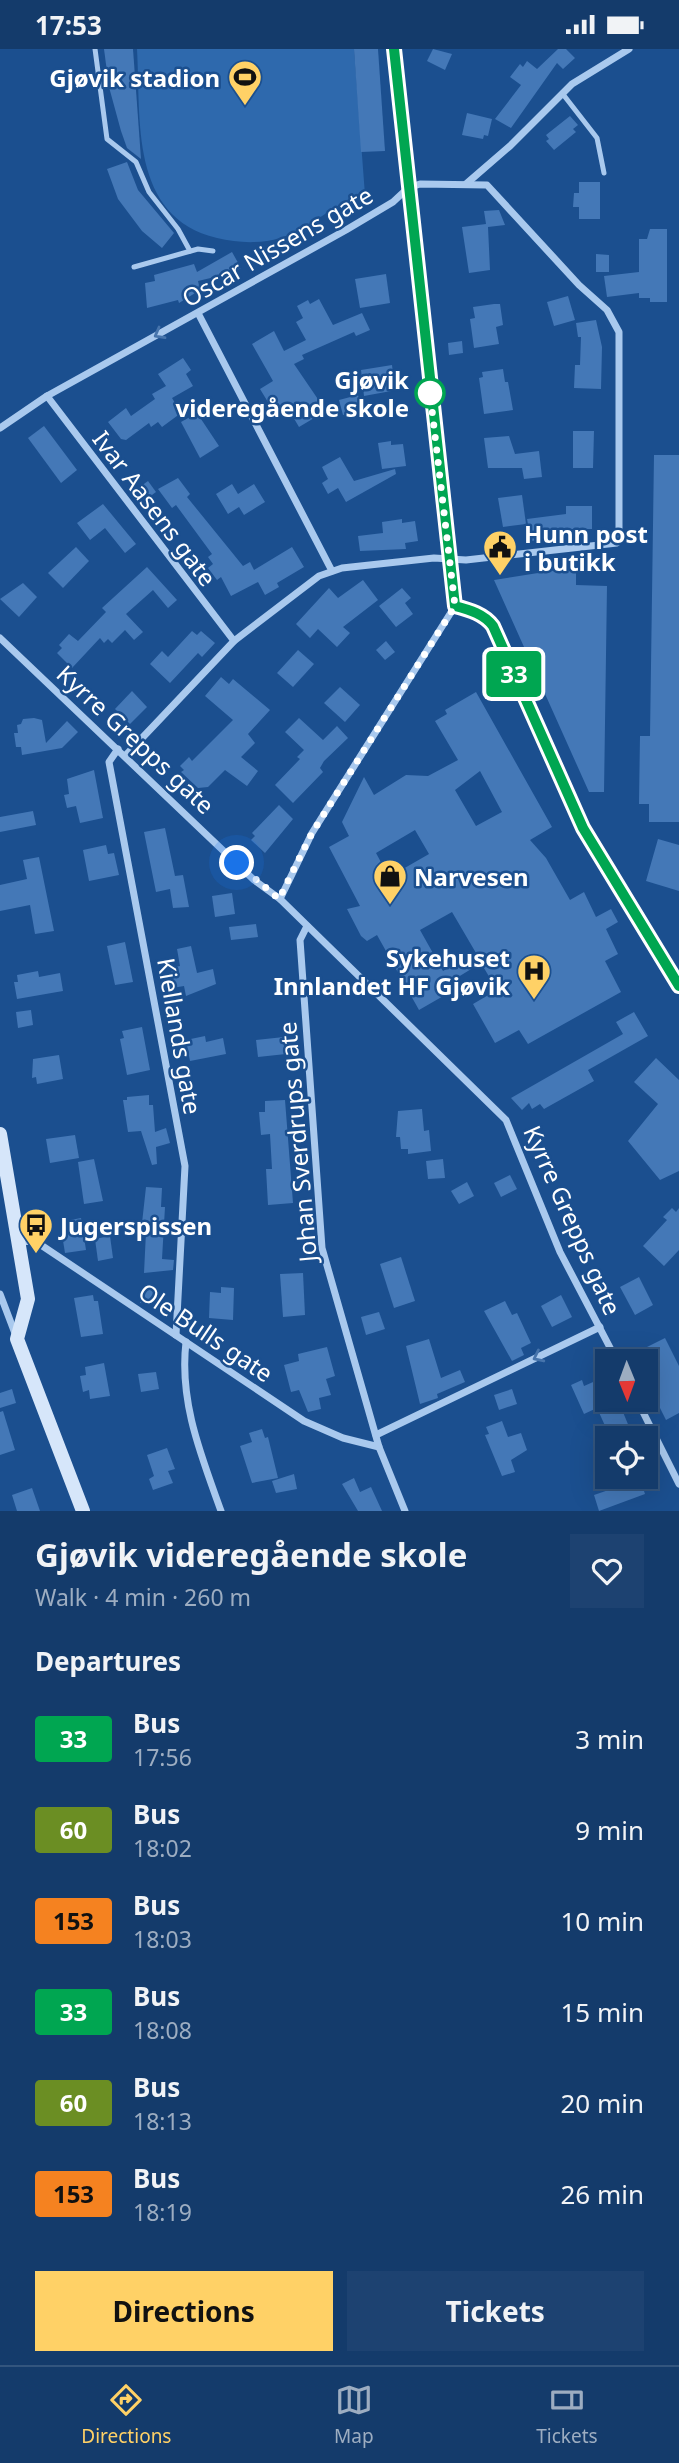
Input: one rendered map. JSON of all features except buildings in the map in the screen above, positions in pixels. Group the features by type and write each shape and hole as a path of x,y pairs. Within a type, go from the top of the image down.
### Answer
{"main road":[{"path":"0,1135 28,1299 17,1339 83,1511"}],"street":[{"path":"279,899 312,833 455,606 394,49"},
{"path":"465,184 510,146 572,84 629,49"},
{"name":"Oscar Nissens gate","path":"0,428 47,396 393,202 408,188 420,184 488,185 579,285 607,310 619,333 620,538 617,543 452,560"},
{"path":"198,313 331,571"},
{"name":"Ivar Aasens gate","path":"47,396 234,641"},
{"path":"125,756 234,641 281,603 331,571 434,558 452,560"},
{"path":"455,606 488,619 493,626 583,828 679,986"},
{"name":"Kyrre Grepps gate","path":"0,638 254,880 279,899 506,1120 555,1241 611,1349"},
{"name":"Kiellands gate","path":"118,749 109,762 185,1166 176,1335"},
{"name":"Johan Sverdrups gate","path":"307,926 300,940 322,1248 379,1447 405,1511"},
{"name":"Ole Bulls gate","path":"18,1242 35,1241 304,1421 343,1438 379,1447"},
{"path":"0,1294 17,1339"},
{"path":"376,1435 600,1327"},
{"path":"186,1342 183,1383 188,1412 221,1511"},
{"path":"643,1412 679,1484"}],"lane":[{"path":"95,49 107,139 136,162 149,192 178,229 190,251"},
{"path":"562,93 597,138 604,173"},
{"path":"134,267 190,251 213,251"}],"shaded area":[{"path":"137,49 354,49 365,195 342,204 292,234 272,240 233,241 188,227 168,209 154,187 146,162 141,134"}],"bus line":[{"name":"33","path":"394,49 398,105 439,473 452,560 455,606 488,619 493,626 583,828 679,986"}],"place":[{"name":"Gjøvik stadion","path":"245,107"},
{"name":"Gjøvik videregående skole","path":"430,393"},
{"name":"Hunn post i butikk","path":"500,577"},
{"name":"Narvesen","path":"390,906"},
{"name":"Sykehuset Innlandet HF Gjøvik","path":"534,1001"},
{"name":"Jugerspissen","path":"36,1255"}],"route":[{"path":"237,863 279,899 312,833 455,606 452,560 430,393"}]}
